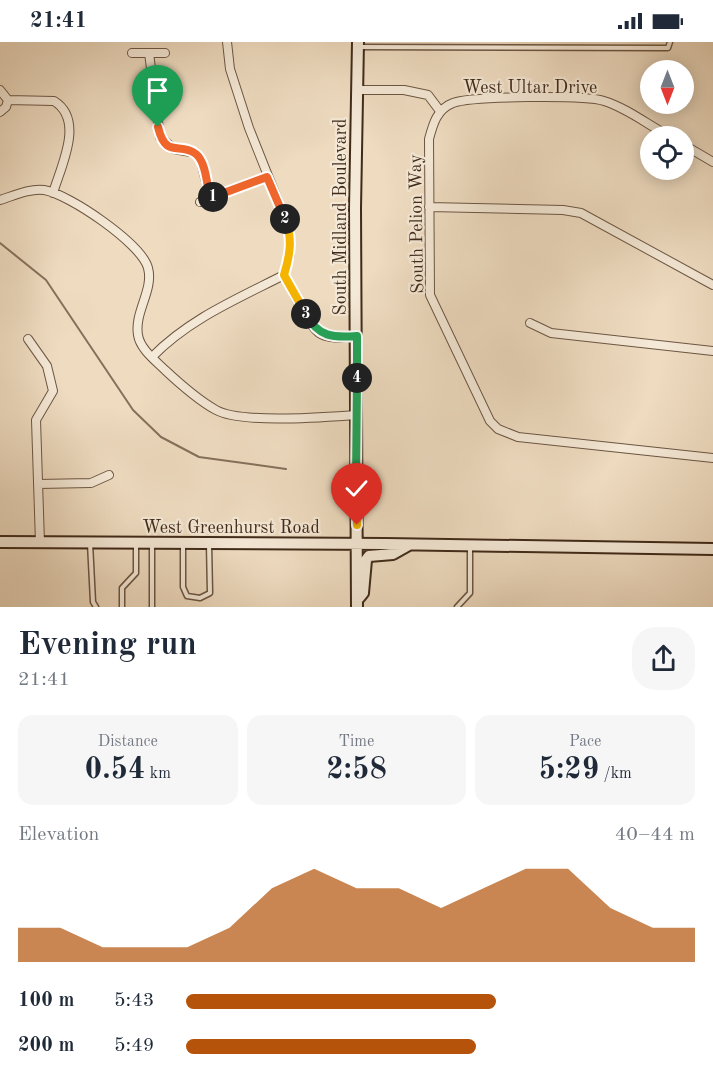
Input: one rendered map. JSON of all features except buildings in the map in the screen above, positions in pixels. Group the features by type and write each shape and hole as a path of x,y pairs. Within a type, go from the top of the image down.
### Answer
{"main road":[{"name":"South Midland Boulevard","path":"357,604 358,45"},
{"name":"West Greenhurst Road","path":"0,543 409,544 470,547 713,549"},
{"path":"357,604 363,593 366,560 369,556 393,554 409,544"}],"street":[{"path":"227,42 230,69 267,177 290,231 290,254 284,275 310,322 320,334 333,337 357,336"},
{"path":"132,53 165,53"},
{"path":"149,53 160,137 174,149 196,153 201,161 210,198"},
{"path":"0,90 8,99 54,101 68,114 70,123 68,142 52,193"},
{"name":"West Ultar Drive","path":"357,90 404,90 428,95 440,111 452,103 463,100 602,100 650,126"},
{"path":"0,112 6,107 8,99"},
{"name":"South Pelion Way","path":"440,111 433,123 429,139 429,283 433,307 482,407 498,429 518,437 713,458"},
{"path":"694,152 713,162"},
{"path":"200,202 267,177"},
{"path":"0,200 32,191 52,193 118,232 137,247 148,265 150,279 142,302 138,336 152,357 174,379 217,411 248,416 301,419 356,415"},
{"path":"429,207 563,210 581,213 713,285"},
{"path":"152,357 173,336 203,316 284,275"},
{"path":"530,323 551,333 713,351"},
{"path":"28,339 47,366 53,391 36,420 40,543"},
{"path":"38,484 91,483 109,475"}],"lane":[{"path":"358,45 668,48 670,42"},
{"path":"90,543 93,602 96,607"},
{"path":"122,607 122,588 136,573 136,543"},
{"path":"152,543 152,607"},
{"path":"183,543 183,587 187,596 200,598 210,593 209,543"},
{"path":"457,607 470,592 470,547"}],"waterway":[{"path":"0,243 46,280 133,410 161,437 199,457 286,469"}],"route":[{"path":"158,127 160,137 168,146 196,153 201,161 210,198 267,177 290,231 290,254 284,275 310,322 320,334 333,337 357,336 357,525"}]}
